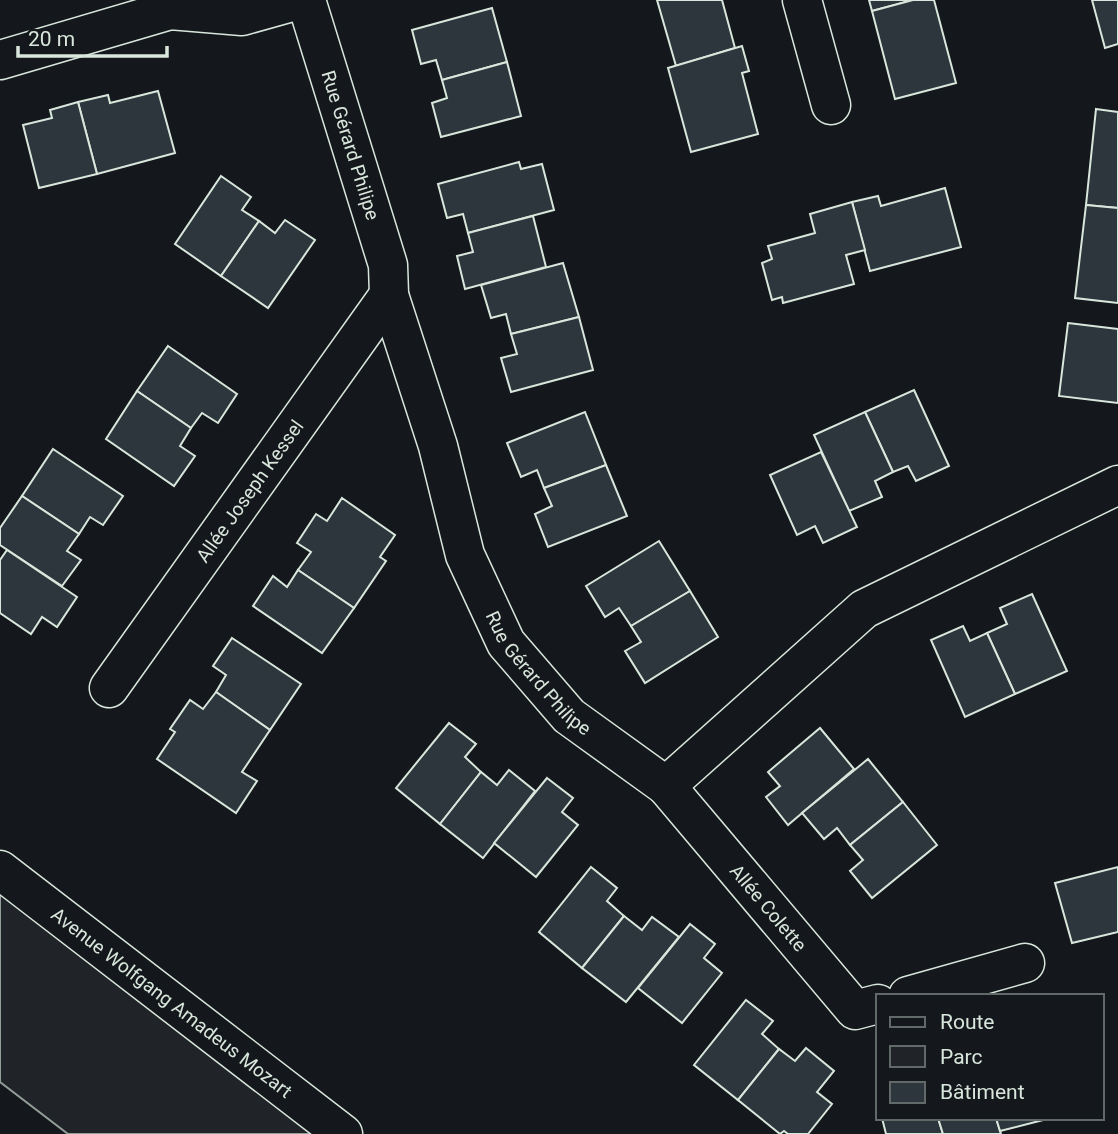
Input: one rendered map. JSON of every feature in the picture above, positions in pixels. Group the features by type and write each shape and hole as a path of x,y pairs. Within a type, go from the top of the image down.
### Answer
{"street":[{"path":"0,60 169,5 242,16 299,0"},
{"name":"Rue Gérard Philipe","path":"306,0 388,265 389,295 438,446 465,555 506,643 569,716 666,786"},
{"path":"802,0 831,105"},
{"name":"Allée Joseph Kessel","path":"109,688 389,295"},
{"path":"666,786 864,609 1118,485"},
{"name":"Allée Colette","path":"666,786 855,1010 876,1005"},
{"name":"Avenue Wolfgang Amadeus Mozart","path":"0,870 344,1134"},
{"path":"915,994 1025,963"}],"green space":[{"path":"0,870 343,1134 68,1134 0,1082"}],"building":[{"path":"657,0 722,0 735,48 676,66"},
{"path":"869,0 913,0 872,11"},
{"path":"913,0 934,0 956,83 895,99 872,11"},
{"path":"1092,0 1118,0 1118,44 1105,48"},
{"path":"492,8 507,62 442,80 436,60 421,64 412,30"},
{"path":"742,46 749,71 742,73 758,134 691,152 668,68"},
{"path":"507,62 521,116 441,137 432,103 447,98 442,80"},
{"path":"158,91 175,153 97,174 78,102 108,95 110,103"},
{"path":"78,102 97,174 39,188 23,125 52,118 50,110"},
{"path":"1096,109 1118,112 1118,208 1086,205"},
{"path":"519,162 521,169 542,164 554,210 468,233 463,214 447,218 438,184"},
{"path":"221,176 251,197 242,210 259,221 221,276 175,244"},
{"path":"945,188 961,247 870,271 852,202 878,196 881,206"},
{"path":"852,202 865,250 846,255 854,284 783,303 782,297 772,300 762,263 772,259 768,246 815,233 810,214"},
{"path":"1086,205 1118,208 1118,303 1075,298"},
{"path":"533,216 546,267 465,289 457,256 473,252 468,233"},
{"path":"285,220 315,240 268,308 221,276 259,221 275,233"},
{"path":"563,263 579,317 511,334 506,314 491,318 481,285"},
{"path":"579,317 593,370 511,392 501,358 517,354 511,334"},
{"path":"1068,323 1118,329 1118,403 1059,396"},
{"path":"168,346 237,394 218,423 202,413 191,428 137,391"},
{"path":"914,390 949,466 916,481 908,466 893,472 865,412"},
{"path":"137,391 191,428 180,446 195,456 174,486 106,439"},
{"path":"585,412 606,465 544,488 537,470 521,477 507,443"},
{"path":"865,412 893,472 875,481 882,497 849,511 814,435"},
{"path":"53,449 123,496 103,525 90,517 79,534 22,496"},
{"path":"821,452 857,527 823,543 815,526 797,535 770,475"},
{"path":"606,465 627,516 548,547 535,514 552,506 544,488"},
{"path":"22,496 79,534 67,551 81,560 62,586 0,545 0,528"},
{"path":"342,498 395,535 380,557 386,561 354,608 298,570 311,552 297,543 316,514 327,521"},
{"path":"659,541 690,591 631,626 619,608 605,617 586,586"},
{"path":"7,550 77,597 57,627 42,617 31,634 0,613 0,560"},
{"path":"298,570 354,608 322,653 253,606 273,576 287,587"},
{"path":"690,591 718,637 645,683 625,651 641,642 631,626"},
{"path":"1032,594 1067,671 1015,694 987,633 1007,624 1000,608"},
{"path":"963,626 970,641 987,633 1015,694 965,717 931,640"},
{"path":"232,638 301,684 270,730 216,692 226,675 213,666"},
{"path":"216,692 270,730 242,772 257,781 236,813 157,759 175,732 170,729 190,700 203,709"},
{"path":"449,723 476,744 465,757 481,772 440,824 396,788"},
{"path":"820,728 854,769 788,825 766,797 780,786 768,772"},
{"path":"868,759 903,802 850,845 837,828 824,839 802,813"},
{"path":"509,770 535,791 483,858 440,824 481,772 497,785"},
{"path":"547,778 573,798 562,812 578,825 536,877 494,843"},
{"path":"903,802 937,845 872,898 850,871 863,860 850,845"},
{"path":"591,867 617,888 607,901 624,916 582,968 539,932"},
{"path":"1118,867 1118,932 1072,943 1055,883"},
{"path":"624,916 642,930 652,917 679,937 626,1002 582,968"},
{"path":"690,924 715,944 704,958 722,973 682,1023 638,988"},
{"path":"746,1000 773,1021 762,1034 779,1049 738,1100 694,1065"},
{"path":"806,1048 834,1071 817,1092 832,1104 808,1134 788,1134 784,1131 780,1134 738,1100 779,1049 795,1061"},
{"path":"882,1120 939,1120 943,1134 886,1134"},
{"path":"939,1120 997,1120 1001,1134 943,1134"},
{"path":"997,1120 1043,1120 1000,1131"}]}
